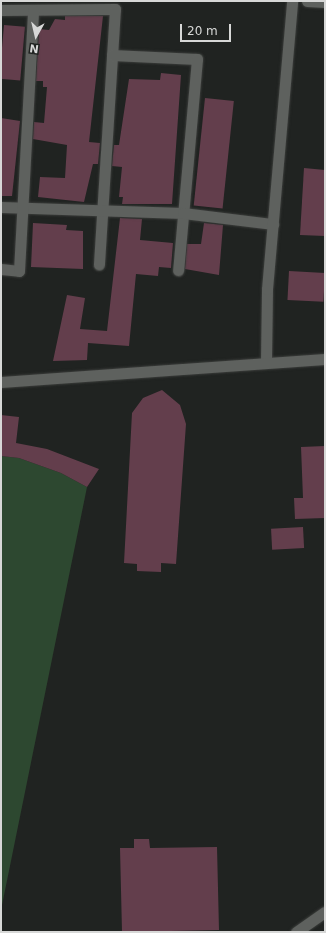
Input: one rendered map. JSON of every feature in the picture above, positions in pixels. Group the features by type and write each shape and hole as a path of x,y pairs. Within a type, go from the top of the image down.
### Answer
{"street":[{"path":"266,362 267,288 292,1"},
{"path":"307,1 325,2"},
{"path":"1,10 115,9 99,265"},
{"path":"1,270 19,270 33,10"},
{"path":"112,55 197,59 178,270"},
{"path":"1,207 183,213 273,224"},
{"path":"1,382 325,359"},
{"path":"296,932 325,912"}],"green space":[{"path":"1,456 19,458 61,473 87,487 1,910"}],"building":[{"path":"65,16 103,16 89,142 100,143 98,164 93,164 84,202 38,197 40,177 65,178 67,145 33,139 34,122 44,123 47,87 43,87 43,81 36,81 39,29 49,30 55,19 65,20"},
{"path":"4,25 25,27 20,81 1,79"},
{"path":"161,73 181,75 172,204 122,204 123,197 119,197 122,167 112,166 114,145 119,145 129,79 160,80"},
{"path":"205,98 234,101 223,208 194,205"},
{"path":"1,118 20,121 12,196 1,196"},
{"path":"304,168 325,170 325,236 300,235"},
{"path":"120,218 142,219 140,240 173,243 171,268 159,267 158,276 136,274 129,346 88,343 87,360 53,361 67,295 85,298 80,329 107,331"},
{"path":"33,223 67,225 66,230 83,231 83,269 31,267"},
{"path":"204,223 223,225 219,275 185,269 187,244 201,244"},
{"path":"289,271 325,273 323,302 287,300"},
{"path":"162,390 180,405 186,424 176,564 161,563 161,572 137,571 137,564 124,563 132,413 143,398"},
{"path":"1,415 19,417 16,443 47,449 99,469 87,487 61,473 19,458 1,456"},
{"path":"325,446 325,518 295,519 294,498 303,498 301,447"},
{"path":"303,527 304,548 272,550 271,529"},
{"path":"134,839 149,839 150,848 217,847 219,930 122,932 120,848 134,848"}]}
